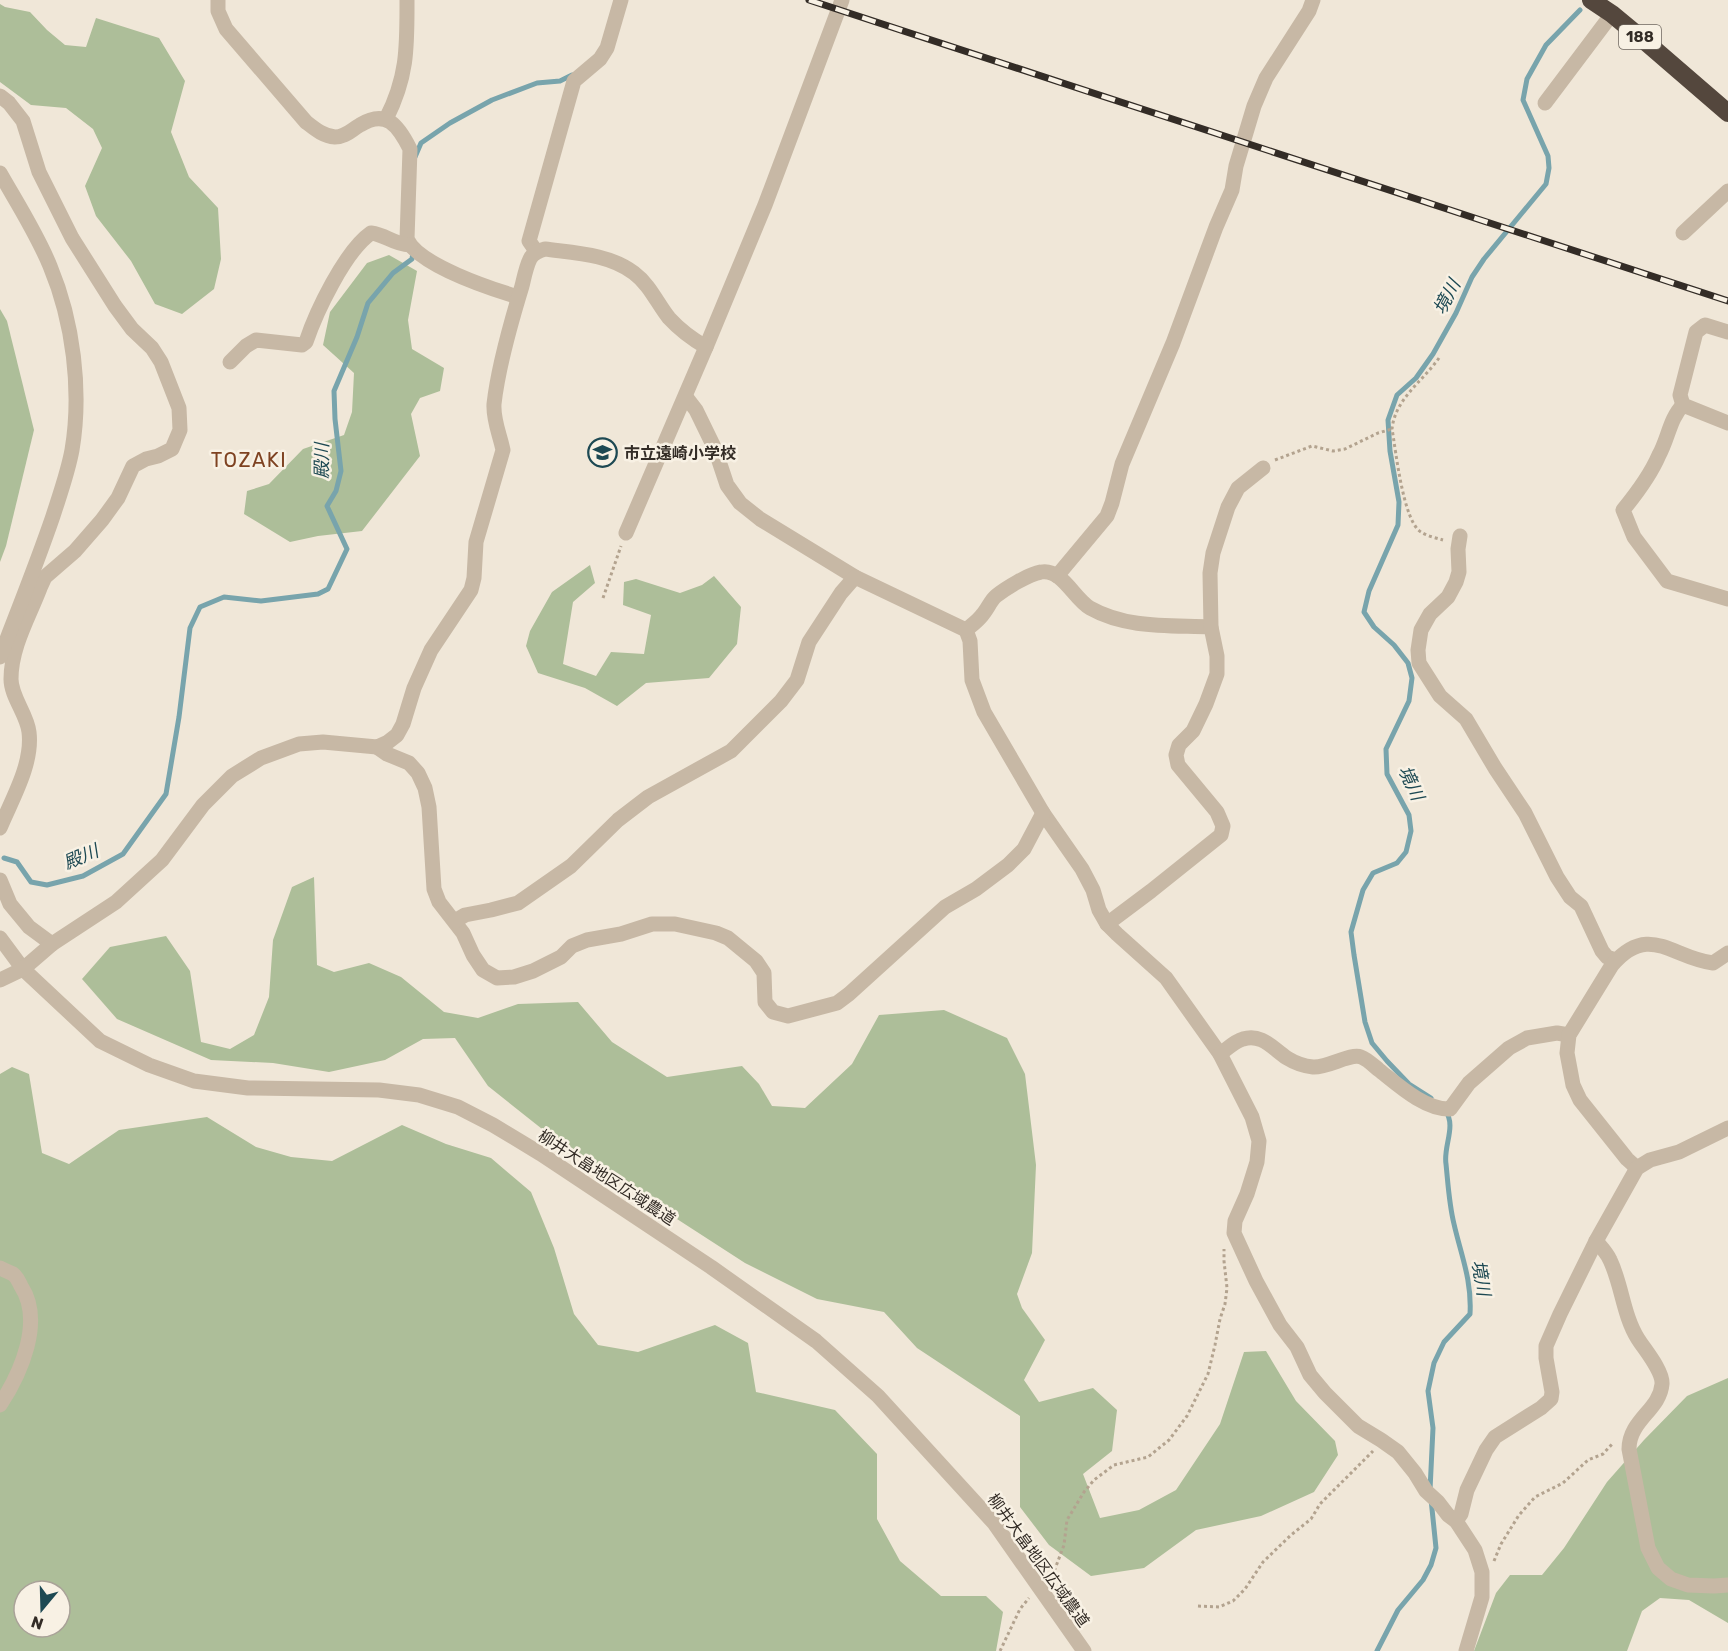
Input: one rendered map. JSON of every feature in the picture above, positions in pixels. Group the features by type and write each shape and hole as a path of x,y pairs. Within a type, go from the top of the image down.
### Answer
{"highway":[{"name":"188","path":"1591,0 1612,14 1728,113"},
{"name":"188","path":"1686,78 1728,122"}],"street":[{"path":"218,0 218,11 226,29 306,122 322,134 335,137 346,136 360,125 373,119 386,119 394,124 410,149 407,239 417,252 484,286 518,297"},
{"path":"386,119 394,103 407,53 407,0"},
{"path":"536,251 529,241 574,81 604,53 621,0"},
{"path":"626,533 686,397 765,205 842,0"},
{"path":"1057,576 1107,516 1122,465 1173,343 1232,190 1236,166 1254,106 1266,78 1314,0"},
{"path":"1545,103 1612,14"},
{"path":"0,96 9,103 23,121 39,172 72,238 115,306 152,348 161,362 179,408 180,430 172,449 133,466 118,498 102,520 75,551 45,577 40,588 14,652 11,682 29,731 28,753 22,775 0,828"},
{"path":"0,173 50,265 65,306 75,360 76,410 72,449 64,484 39,558 0,657"},
{"path":"1683,233 1728,191"},
{"path":"230,362 246,346 256,340 302,345 306,342 314,318 345,263 365,237 371,233 380,234 400,244 410,245"},
{"path":"377,747 397,735 404,724 414,688 431,650 471,590 476,542 503,450 494,418 494,405 518,297 530,259 536,251 544,249 599,257 634,273 688,337 706,347"},
{"path":"1683,405 1680,395 1696,332 1705,325 1728,332"},
{"path":"686,397 696,410 715,449 727,485 740,503 760,519 855,577 966,630 970,641 972,680 984,712 1043,813 1082,869 1093,890 1098,910 1107,924 1166,978 1220,1054 1252,1117 1259,1142 1257,1162 1247,1194 1235,1221 1234,1233 1280,1325 1297,1347 1310,1376 1324,1393 1358,1426 1398,1452 1426,1491 1456,1521 1475,1550 1482,1572 1482,1597 1466,1651"},
{"path":"1683,405 1728,423"},
{"path":"1683,405 1676,412 1661,453 1647,478 1623,510 1634,537 1666,581 1728,599"},
{"path":"1107,924 1221,835 1223,826 1217,812 1178,765 1176,755 1179,746 1193,731 1217,674 1217,656 1211,627 1210,573 1216,543 1228,507 1238,488 1263,468"},
{"path":"1460,540 1459,572 1456,582 1448,597 1430,614 1421,630 1419,663 1440,696 1466,719 1525,813 1557,877 1570,897 1581,906 1602,951 1607,957 1616,960"},
{"path":"966,630 982,616 995,596 1029,576 1043,571 1057,576 1068,585 1082,603 1121,621 1137,624 1211,627"},
{"path":"455,921 465,915 518,903 571,866 618,820 648,797 731,751 781,701 797,680 812,636 855,577"},
{"path":"0,980 23,969 52,944 116,902 162,860 203,805 232,776 261,758 299,744 323,742 377,747 409,763 418,773 425,788 429,807 435,889 439,902 464,933 473,955 483,970 497,978 514,977 533,971 561,957 572,946 587,940 621,934 652,924 675,924 728,938 756,961 764,973 765,1002 773,1012 788,1016 837,1003 849,994 945,907 976,889 1008,865 1024,849 1043,813"},
{"path":"0,880 10,904 29,927 52,944"},
{"name":"柳井大畠地区広域農道","path":"0,938 23,969 100,1041 149,1065 194,1081 248,1088 379,1090 419,1095 458,1107 541,1154 692,1254 816,1341 878,1396 994,1523 1084,1651"},
{"path":"1637,1168 1580,1100 1573,1085 1567,1053 1569,1035 1616,960 1633,949 1650,943 1662,945 1691,958 1713,963 1728,953"},
{"path":"1220,1054 1243,1039 1255,1037 1264,1040 1288,1059 1303,1066 1317,1068 1335,1064 1353,1055 1362,1057 1402,1089 1440,1110 1450,1109 1469,1083 1509,1048 1527,1038 1557,1033 1569,1035"},
{"path":"1456,1521 1461,1514 1467,1490 1486,1450 1495,1437 1551,1399 1546,1346 1596,1241 1637,1168 1650,1160 1679,1152 1728,1128"},
{"path":"1596,1241 1610,1259 1627,1314 1636,1335 1657,1367 1662,1383 1657,1399 1629,1438 1629,1449 1648,1548 1658,1568 1671,1579 1688,1585 1728,1585"},
{"path":"0,1268 15,1275 27,1295 32,1316 27,1349 9,1392 0,1406"}],"path":[{"path":"1439,358 1402,401 1393,417 1392,429 1406,506 1412,522 1421,532 1453,544 1460,540"},
{"path":"1263,468 1301,449 1312,446 1333,451 1345,449 1378,433 1392,429"},
{"path":"603,598 626,533"},
{"path":"1000,1651 1020,1609 1055,1569 1064,1545 1067,1520 1084,1492 1094,1480 1114,1465 1148,1457 1169,1440 1186,1416 1208,1374 1227,1288 1224,1248 1226,1241 1234,1233"},
{"path":"1482,1572 1490,1567 1519,1515 1535,1497 1563,1483 1588,1460 1603,1454 1616,1439"},
{"path":"1198,1606 1219,1607 1233,1601 1245,1590 1263,1562 1311,1519 1320,1504 1375,1449 1381,1440"}],"green space":[{"path":"0,4 30,12 65,45 86,47 96,18 159,38 185,81 171,132 189,177 218,208 221,259 214,289 182,314 155,304 131,261 96,216 85,186 102,148 93,129 66,108 31,105 0,82"},
{"path":"389,255 417,271 408,320 412,349 444,368 440,391 420,398 411,414 420,456 362,531 290,542 244,514 247,491 269,484 303,449 344,435 352,412 354,373 323,345 330,312 367,263"},
{"path":"0,309 7,321 34,430 6,546 0,562"},
{"path":"590,565 595,583 573,602 563,664 596,676 611,652 644,654 651,615 623,605 624,582 636,579 680,593 702,585 714,576 741,607 737,644 709,678 646,683 617,706 585,688 538,673 526,646 530,631 552,592"},
{"path":"314,877 317,965 334,972 369,963 401,977 444,1012 478,1018 518,1004 578,1002 612,1042 667,1077 742,1066 759,1084 772,1106 805,1108 852,1064 879,1015 944,1010 1007,1038 1025,1074 1036,1165 1032,1253 1017,1294 1022,1308 1045,1340 1024,1380 1039,1402 1093,1388 1117,1410 1112,1451 1083,1474 1100,1518 1139,1510 1176,1490 1220,1424 1244,1352 1266,1351 1296,1401 1335,1441 1338,1455 1314,1492 1261,1516 1196,1530 1144,1568 1091,1576 1049,1545 1020,1507 1020,1416 917,1348 884,1312 817,1299 745,1263 561,1144 488,1086 455,1038 423,1039 385,1060 329,1072 273,1063 211,1060 117,1019 82,979 110,947 166,936 190,971 201,1042 230,1049 254,1035 269,997 273,940 292,887"},
{"path":"12,1067 29,1074 42,1153 69,1164 119,1130 207,1117 256,1147 291,1157 332,1161 402,1125 446,1144 491,1158 531,1192 554,1248 574,1314 598,1345 638,1352 715,1325 748,1343 756,1392 835,1410 877,1454 877,1519 900,1561 941,1596 986,1596 1003,1612 996,1651 0,1651 0,1074"},
{"path":"1728,1378 1728,1623 1689,1600 1660,1598 1642,1611 1627,1651 1474,1651 1496,1593 1510,1575 1542,1575 1564,1548 1607,1482 1644,1440 1687,1396"}],"waterway":[{"name":"境川","path":"1431,1098 1409,1084 1372,1043 1365,1022 1351,932 1363,890 1373,873 1397,863 1406,852 1411,831 1409,815 1387,774 1386,749 1409,701 1412,678 1408,663 1394,645 1374,627 1364,612 1369,591 1398,525 1399,502 1390,451 1388,420 1397,395 1416,378 1433,354 1456,313 1472,277 1484,259 1546,184 1549,168 1548,156 1523,100 1527,79 1546,45 1580,10"},
{"name":"殿川","path":"415,157 421,143 450,123 492,100 537,83 560,81 572,75"},
{"name":"殿川","path":"4,858 17,862 31,882 47,885 83,876 123,854 166,794 179,717 190,628 200,607 224,597 261,601 318,594 328,589 347,549 327,506 336,491 341,471 334,391 357,337 368,303 393,273 412,259 413,252"},
{"name":"境川","path":"1430,1490 1433,1428 1428,1391 1434,1363 1444,1342 1470,1314 1468,1279 1450,1201 1446,1157 1450,1123 1445,1110"},
{"name":"境川","path":"1377,1651 1398,1610 1423,1580 1431,1565 1436,1548 1431,1499"}],"railway":[{"path":"809,0 1728,301"}],"place":[{"name":"市立遠崎小学校","path":"603,453"}],"district":[{"name":"TOZAKI","path":"249,460"}]}
